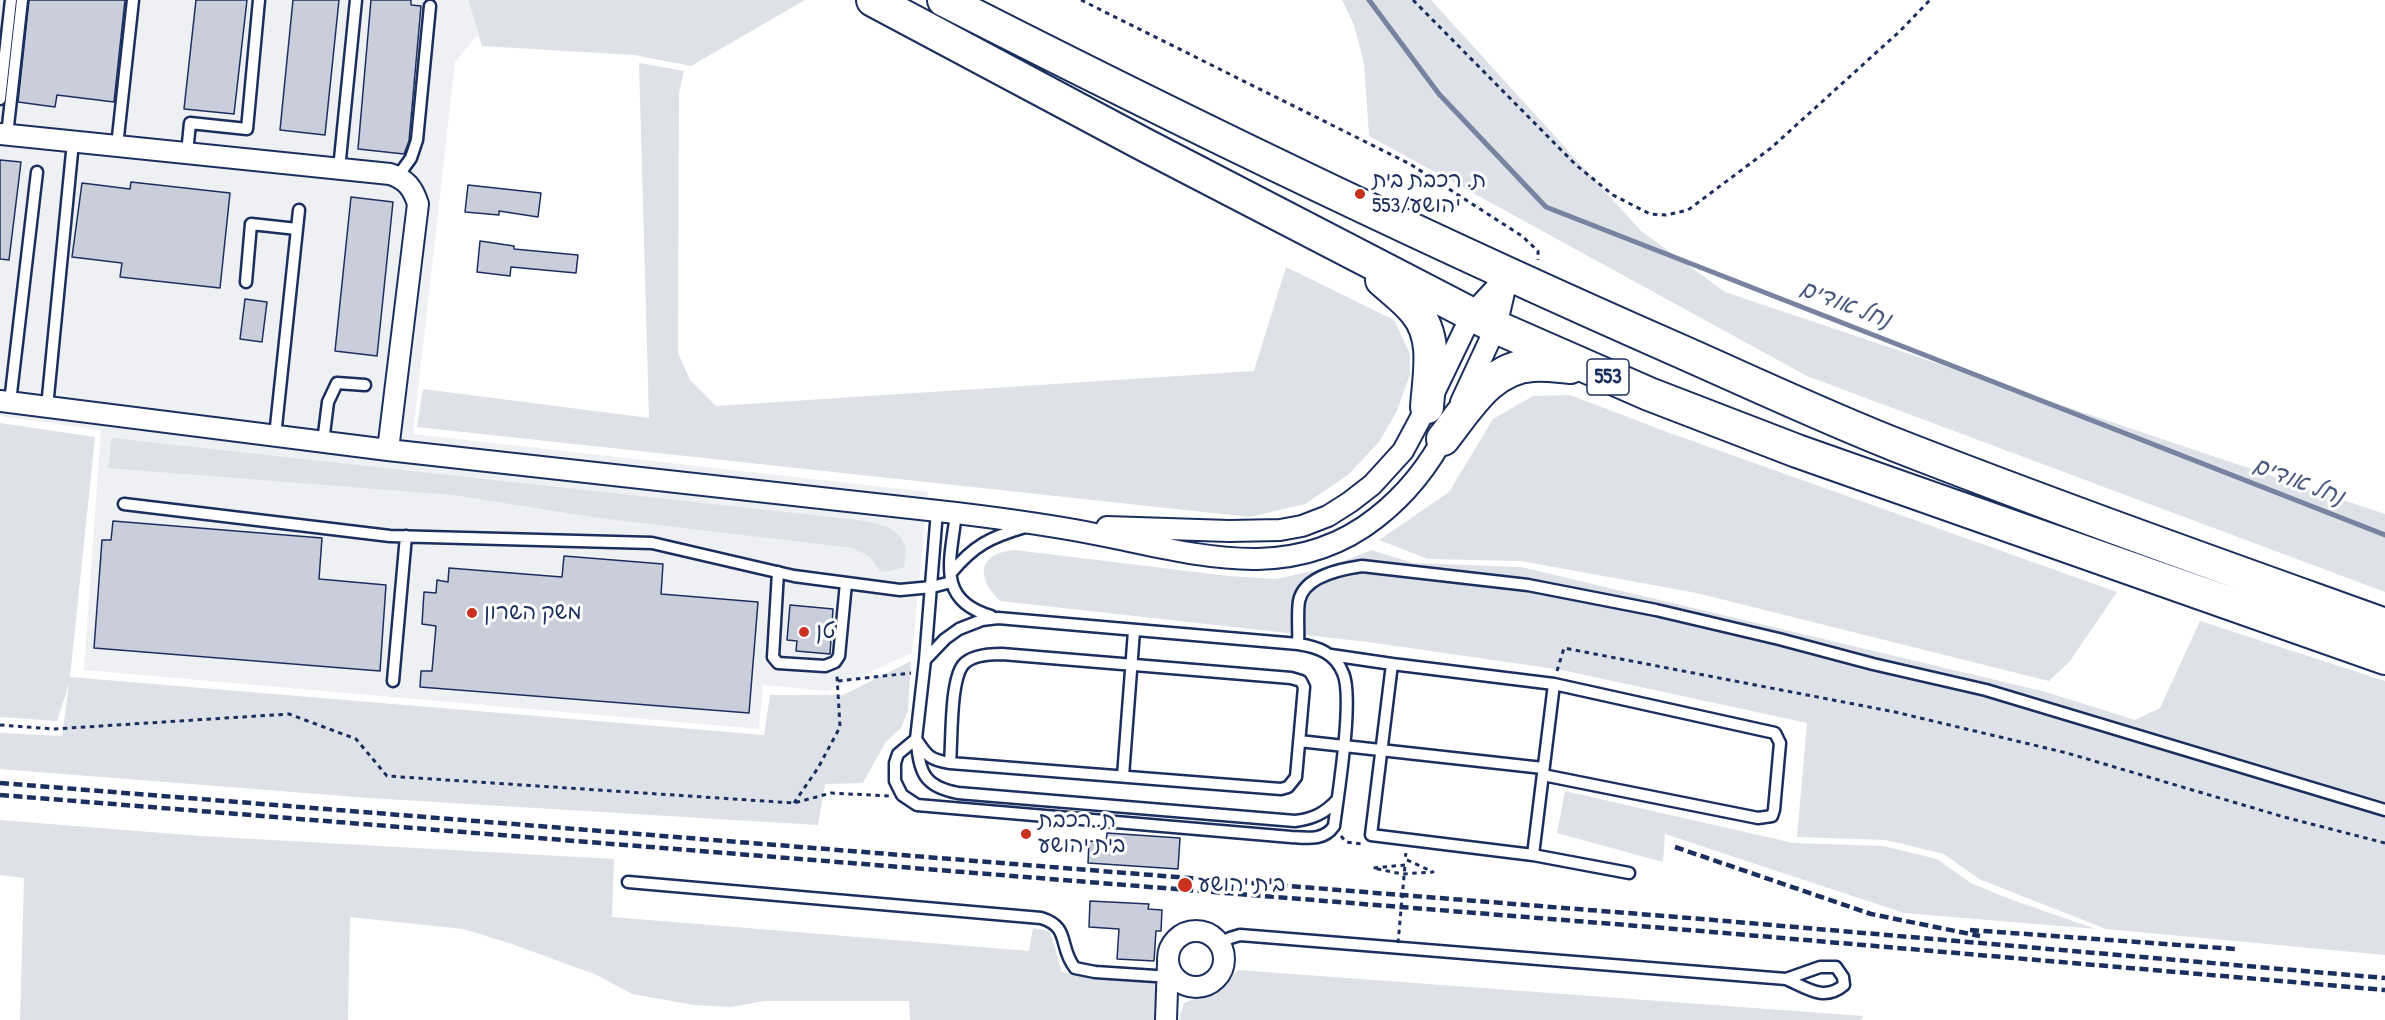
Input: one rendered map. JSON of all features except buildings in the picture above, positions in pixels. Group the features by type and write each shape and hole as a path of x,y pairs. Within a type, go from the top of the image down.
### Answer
{"main road":[{"name":"553","path":"873,0 1353,253 1484,320 1589,368 1703,416 1797,451 2385,658"},
{"name":"553","path":"944,0 1156,108 1508,275 1894,444 2158,545 2385,625"},
{"path":"1353,253 1416,312 1424,324 1431,358 1427,407"},
{"path":"1443,439 1487,384 1499,375 1531,365 1589,368"}],"street":[{"path":"4,135 398,176 410,186 418,204 388,450"},
{"path":"1043,524 1229,531 1280,530 1302,526 1328,516 1372,485 1402,451 1427,407 1484,320 1508,275"},
{"path":"5,401 388,450 1043,524 1227,558 1283,558 1310,554 1340,542 1366,526 1391,507 1426,468 1443,439 1484,320 1508,275"},
{"path":"1166,1020 1177,997 1172,945 1184,934 1200,932 1208,934 1219,944 1223,962 1216,979 1199,987 1175,976"}],"lane":[{"path":"0,99 11,0"},
{"path":"4,135 22,0"},
{"path":"117,146 133,0"},
{"path":"187,153 189,123 247,129 259,0"},
{"path":"339,169 356,0"},
{"path":"398,176 411,158 417,140 430,6"},
{"path":"47,407 73,142"},
{"path":"5,401 37,172"},
{"path":"275,436 299,210"},
{"path":"246,282 251,224 297,229"},
{"path":"323,442 328,402 337,383 365,384"},
{"path":"124,504 406,536 652,543 778,572 900,590 932,587 951,578 963,558 987,540 1043,524"},
{"path":"947,512 954,592 964,604 976,612 998,618 1134,632 1299,644 1331,655 1554,684 1775,733 1780,743 1774,810 1772,816 1758,818 1543,771 1382,748 1299,741"},
{"path":"947,512 932,587 916,739 922,774 931,784 958,793 1295,821 1317,816 1328,810 1337,800"},
{"path":"393,681 406,536"},
{"path":"1299,644 1299,602 1303,590 1321,577 1342,569 1362,566 1528,585 1656,610 1986,690 2385,810"},
{"path":"778,572 773,657 778,663 825,666 835,662 839,656 846,583"},
{"path":"925,665 945,639 959,629 982,620 998,618"},
{"path":"1123,776 1134,632"},
{"path":"916,739 925,753 934,761 950,763 1281,789 1288,787 1296,777 1304,687 1301,681 1291,678 993,654 968,661 962,666 955,683 950,763"},
{"path":"916,739 898,754 895,763 895,781 902,795 917,805 1291,837 1322,836 1329,833 1334,826 1347,687 1344,674 1331,655"},
{"path":"1392,664 1371,835 1533,855 1629,873"},
{"path":"1533,855 1554,684"},
{"path":"628,882 1041,918 1053,922 1059,928 1063,936 1065,952 1075,968 1095,972 1175,976"},
{"path":"1219,944 1240,935 1786,979 1825,995 1836,992 1844,985 1843,977 1836,967 1820,967 1786,979"}],"path":[{"path":"1081,0 1410,164 1522,236 1538,251 1538,288"},
{"path":"1413,0 1576,165 1613,195 1650,213 1666,215 1688,210 1772,148 1900,31 1930,0"},
{"path":"1554,684 1563,648 1586,652 1907,714 2067,753 2284,817 2385,843"},
{"path":"794,803 818,768 840,727 835,662"},
{"path":"838,681 925,665"},
{"path":"0,725 54,729 289,714 356,739 387,776 794,803 831,793 906,797"},
{"path":"1334,826 1346,842 1366,844"},
{"path":"1398,943 1405,865 1373,868 1402,874 1433,872 1405,859 1407,848"}],"shaded area":[{"path":"0,0 468,0 478,35 455,62 413,434 928,492 912,653 828,691 763,685 759,729 84,670 101,430 0,416"},
{"path":"468,0 805,0 691,66 634,55 482,46"},
{"path":"1342,0 1431,0 1641,231 1725,292 2385,514 2385,592 1807,376 1369,136 1364,63 1354,25"},
{"path":"639,63 684,71 679,93 678,353 690,380 716,406 1254,371 1286,267 1394,320 1410,354 1410,374 1397,411 1379,442 1348,475 1305,504 1250,517 417,427 423,389 649,418"},
{"path":"1570,395 1667,432 2117,592 2070,661 2049,681 1697,593 1521,561 1428,559 1379,540 1449,492 1493,419 1533,396"},
{"path":"0,423 95,437 70,677 764,735 770,695 843,695 911,661 908,710 901,728 885,743 863,783 825,784 818,825 369,798 0,769 0,733 62,736 69,684 57,721 0,717"},
{"path":"112,438 858,520 879,524 895,532 901,538 906,555 904,567 881,572 870,557 853,548 599,518 453,495 108,468"},
{"path":"1015,550 1228,576 1276,579 1326,568 1372,550 1413,563 1521,567 2046,692 2135,720 2160,708 2200,621 2385,681 2385,955 2106,929 1979,879 1944,854 1886,840 1797,837 1807,723 1562,670 1368,642 1000,601 987,583 984,568 987,561 994,556"},
{"path":"1565,791 1793,843 1883,846 1937,859 1971,883 2096,929 1904,913 1665,834 1663,862 1557,833"},
{"path":"0,820 200,836 614,859 612,917 1029,951 1033,928 1049,931 1062,972 1087,977 1160,983 1156,1020 910,1020 909,1001 764,1001 731,1007 694,1005 632,994 597,975 463,929 350,917 348,1020 20,1020 24,878 0,875"},
{"path":"1238,970 1863,1016 1861,1020 1179,1020 1184,1003 1222,988"}],"waterway":[{"name":"נחל אודים","path":"1369,0 1439,94 1546,207 2385,535"}],"railway":[{"path":"0,783 1702,919 2385,978"},
{"path":"0,795 1701,931 2385,990"},
{"path":"1675,847 1871,914 1980,936"},
{"path":"1970,930 2235,949"}],"place":[{"name":"ת. רכבת בית יהושע/553","path":"1360,194"},
{"name":"משק השרון","path":"472,613"},
{"name":"טן","path":"804,632"},
{"name":"ת. רכבת בית יהושע","path":"1026,834"},
{"name":"בית יהושע","path":"1185,885"}]}
